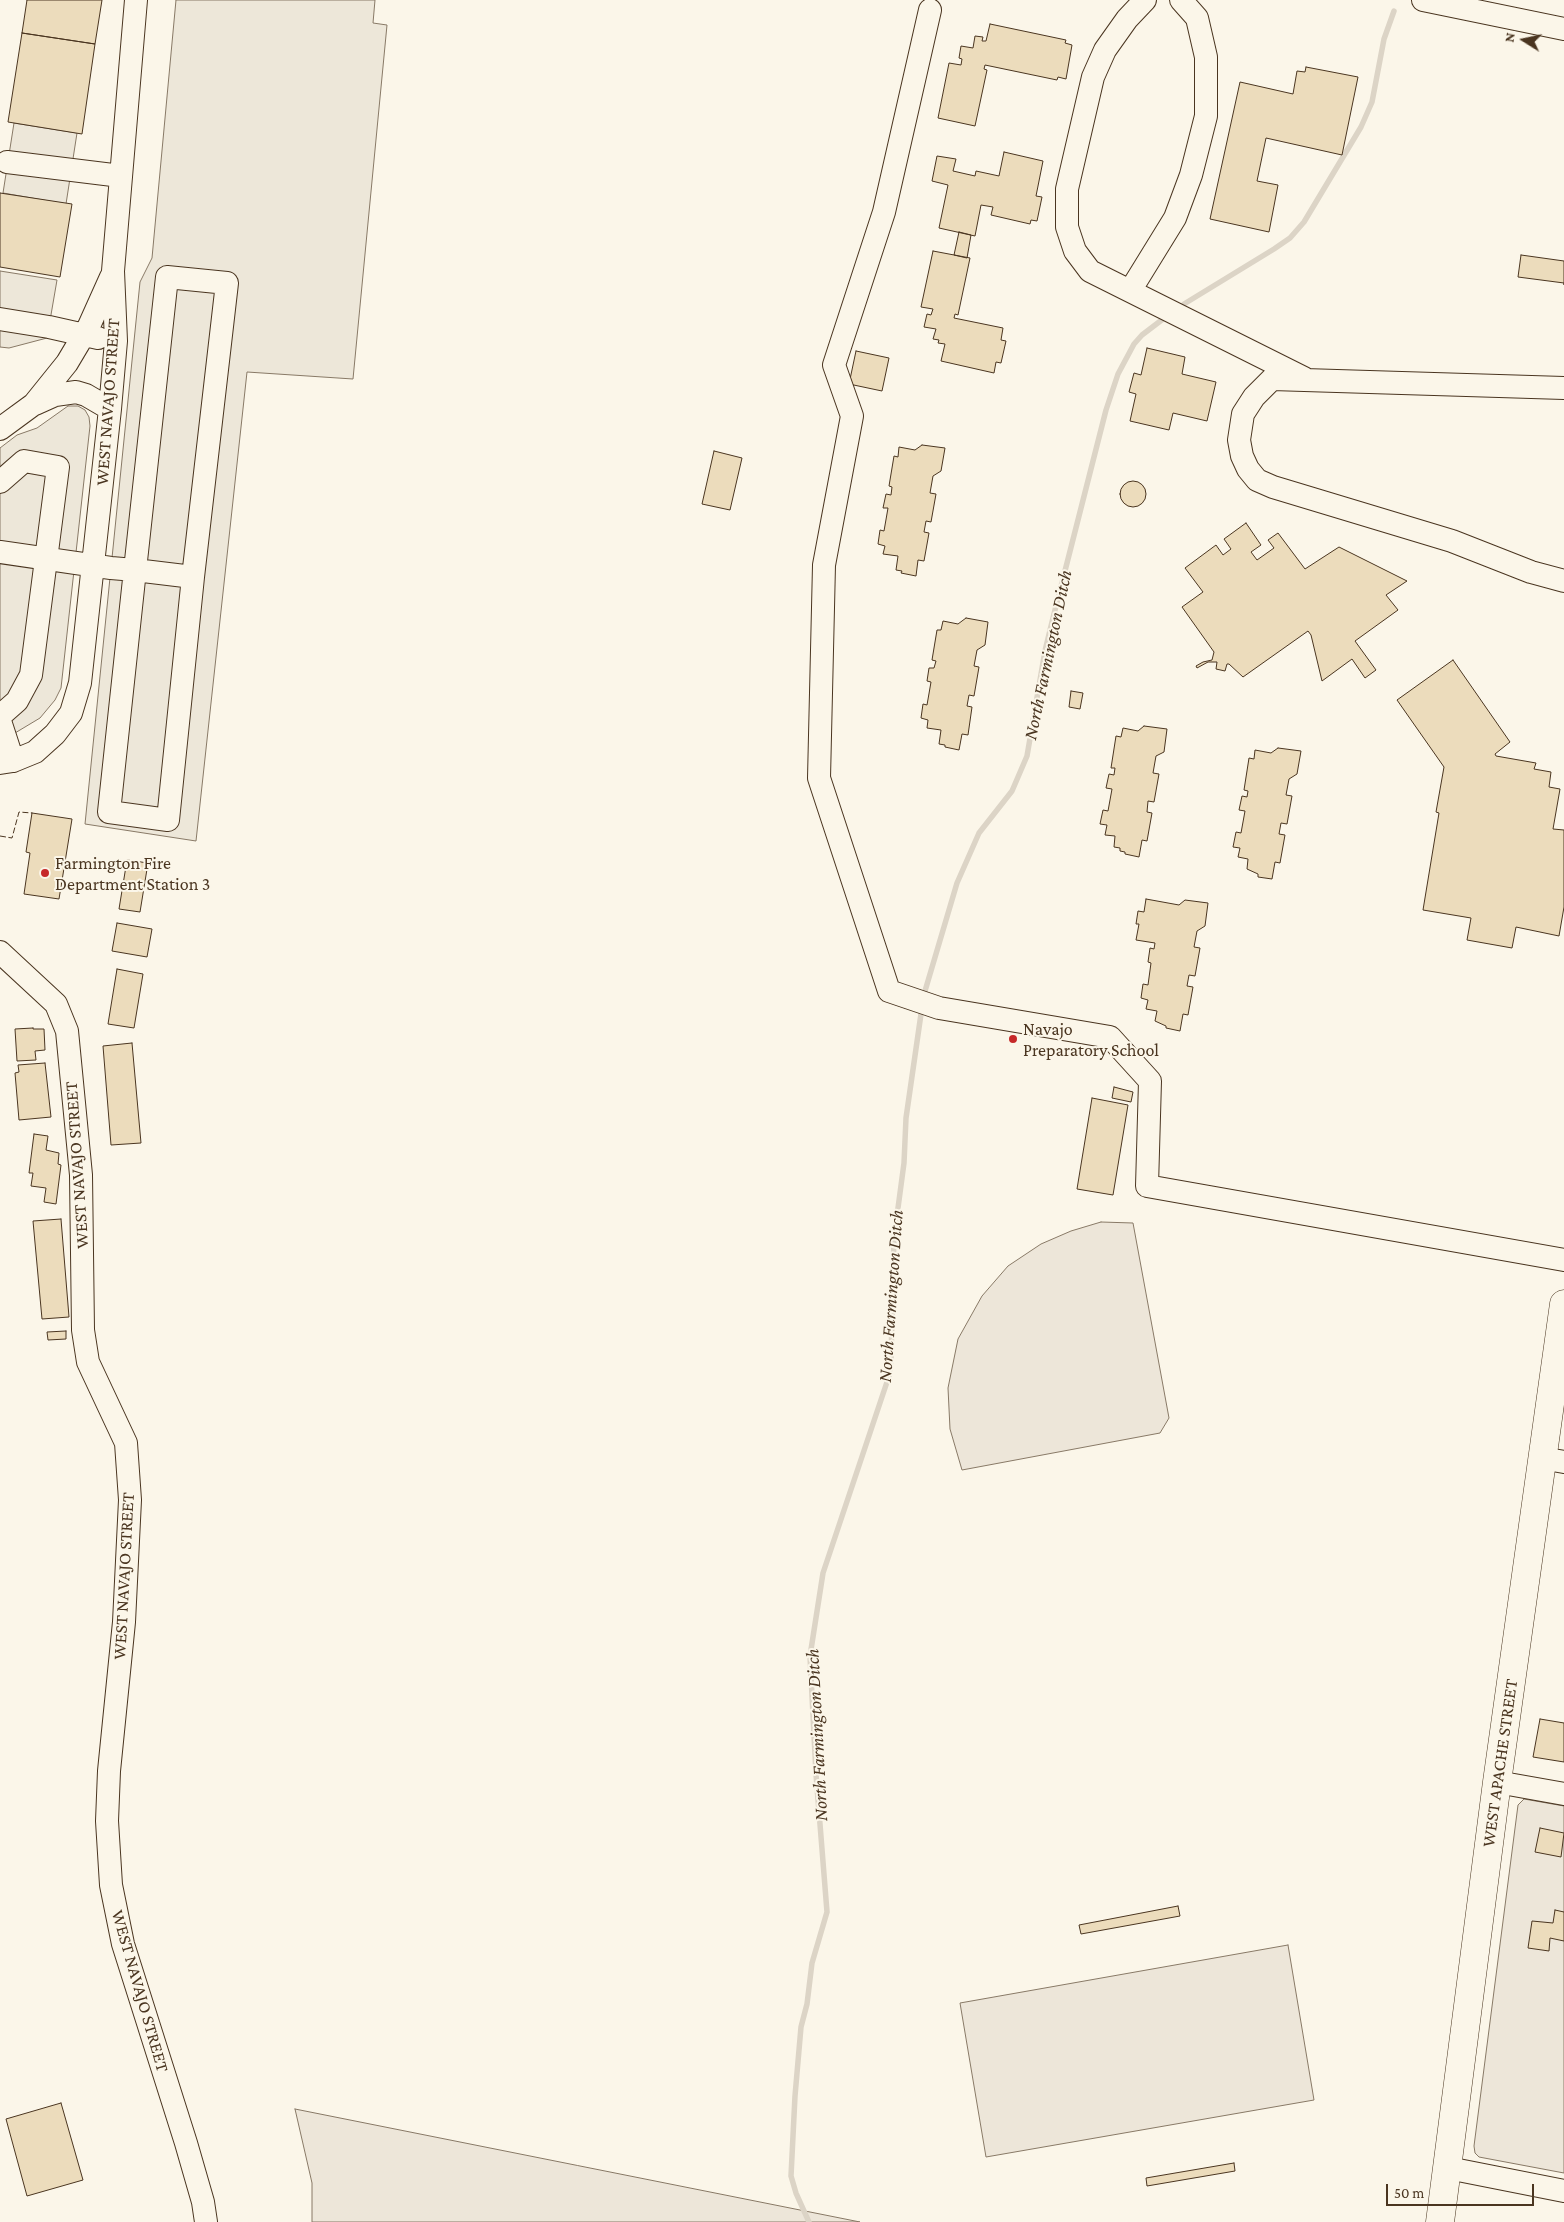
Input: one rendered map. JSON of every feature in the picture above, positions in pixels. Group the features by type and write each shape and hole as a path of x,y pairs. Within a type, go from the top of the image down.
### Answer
{"main road":[{"name":"WEST APACHE STREET","path":"1440,2222 1497,1782 1553,1460 1564,1304"}],"street":[{"name":"WEST NAVAJO STREET","path":"6,762 35,752 55,734 71,713 80,683 116,341 113,271 136,0"},
{"path":"1145,0 1127,19 1105,50 1093,77 1067,189 1067,227 1075,251 1090,271 1310,381"},
{"path":"1130,291 1175,218 1191,175 1206,116 1206,57 1197,18 1182,0"},
{"path":"1423,0 1564,29"},
{"path":"930,10 884,212 834,365 852,416 824,565 819,778 889,991 939,1008 1110,1037 1150,1081 1147,1186 1564,1260"},
{"path":"8,162 121,176"},
{"path":"0,429 34,404 68,364 113,271"},
{"path":"167,277 227,284 193,577 168,820 109,812 167,277"},
{"path":"0,319 116,341"},
{"path":"1564,388 1272,380 1254,397 1243,414 1239,440 1242,456 1248,469 1257,480 1273,487 1452,541 1531,572 1564,581"},
{"path":"34,404 55,396 76,392 86,395 110,410"},
{"path":"0,482 24,461 58,467 30,674 17,701 0,716"},
{"path":"0,552 193,577"},
{"path":"0,721 6,762"},
{"name":"WEST NAVAJO STREET","path":"0,952 56,1004 67,1031 81,1175 83,1330 88,1362 126,1443 130,1500 124,1622 107,1821 111,1884 123,1944 186,2143 203,2202 206,2222"},
{"path":"1497,1782 1564,1794"},
{"path":"1448,2168 1564,2191"}],"shaded area":[{"path":"176,0 375,0 373,23 387,25 353,379 247,372 196,841 85,824 140,282 152,258"},
{"path":"14,123 77,133 66,204 3,193"},
{"path":"0,271 57,280 47,338 9,348 0,347"},
{"path":"68,406 78,406 85,410 89,417 90,426 61,688 55,700 40,718 0,742 0,448 17,435 37,428"},
{"path":"1101,1222 1133,1223 1169,1418 1160,1433 962,1470 950,1429 948,1388 958,1339 982,1296 1008,1266 1041,1244 1071,1231"},
{"path":"1524,1799 1564,1806 1564,2173 1479,2157 1475,2153 1474,2146 1518,1805"},
{"path":"1288,1945 1314,2100 986,2157 960,2003"},
{"path":"295,2109 860,2222 312,2222 312,2183"}],"building":[{"path":"27,0 102,0 95,44 22,33"},
{"path":"990,24 1066,40 1065,43 1072,45 1066,79 1058,77 1057,80 985,65 984,69 987,70 975,126 938,118 949,63 961,65 962,59 959,58 961,46 973,48 975,36 983,37 982,41 986,41"},
{"path":"22,33 95,44 82,134 8,122"},
{"path":"1306,67 1358,77 1342,155 1266,138 1257,181 1278,185 1269,232 1210,219 1240,82 1293,94 1297,71 1305,72"},
{"path":"1004,152 1043,161 1036,196 1042,197 1037,221 1031,220 1030,224 991,215 993,207 981,205 975,236 939,228 948,185 932,181 937,156 956,159 953,171 975,176 976,171 999,176"},
{"path":"0,193 72,204 60,277 0,267"},
{"path":"959,232 971,235 967,258 954,255"},
{"path":"933,251 970,258 958,315 955,314 954,318 1003,328 1001,340 1006,341 1001,363 996,362 994,373 941,361 945,344 938,343 939,340 933,339 936,329 924,327 927,314 931,315 933,309 921,307"},
{"path":"1521,255 1564,261 1564,283 1518,277"},
{"path":"1147,348 1185,357 1182,374 1216,382 1207,421 1173,413 1169,430 1130,421 1136,394 1129,392 1134,373 1141,375"},
{"path":"856,351 889,358 882,391 849,384"},
{"path":"922,445 945,448 941,471 933,476 930,493 936,494 931,522 926,521 924,532 929,533 924,561 918,560 916,576 896,570 898,556 883,554 885,546 878,544 880,530 884,531 888,508 883,508 886,494 891,495 892,487 889,486 894,456 898,457 899,447 915,450"},
{"path":"714,451 742,458 730,510 702,504"},
{"path":"1133,481 1142,485 1146,494 1142,503 1133,507 1124,503 1120,494 1124,485"},
{"path":"1246,523 1261,545 1251,552 1257,560 1274,548 1268,540 1278,533 1305,569 1339,547 1407,581 1386,595 1398,610 1355,641 1376,670 1365,678 1352,659 1322,681 1311,635 1308,631 1243,677 1229,664 1227,664 1225,671 1216,669 1217,662 1208,662 1197,668 1196,666 1203,662 1212,660 1214,652 1182,607 1203,592 1185,568 1216,545 1223,555 1231,549 1224,539"},
{"path":"966,618 988,622 985,645 977,650 974,666 979,667 974,696 969,695 967,706 972,707 968,735 962,734 959,750 939,744 941,730 927,728 928,720 921,718 923,704 927,705 931,682 927,681 929,668 934,668 936,661 932,660 937,630 941,630 943,621 958,624"},
{"path":"1453,660 1510,742 1495,754 1496,756 1536,763 1534,769 1551,772 1549,787 1560,789 1553,829 1564,830 1564,907 1559,936 1516,927 1512,948 1467,940 1471,918 1423,910 1439,813 1436,812 1444,767 1397,700"},
{"path":"1071,691 1083,693 1080,709 1069,707"},
{"path":"1144,726 1167,729 1164,752 1156,756 1153,773 1159,774 1154,802 1148,801 1147,812 1152,813 1147,841 1142,840 1139,857 1125,854 1125,852 1120,851 1120,848 1114,847 1115,836 1105,835 1107,825 1100,824 1103,810 1108,811 1112,789 1106,788 1109,774 1114,775 1115,768 1111,768 1116,736 1121,737 1123,728 1138,731"},
{"path":"1278,748 1301,751 1297,774 1289,779 1286,795 1292,796 1287,824 1281,823 1279,834 1285,835 1280,863 1275,862 1272,879 1258,877 1258,874 1247,869 1248,859 1238,857 1240,848 1233,847 1236,832 1241,833 1245,811 1239,810 1242,796 1247,797 1248,791 1244,790 1249,758 1254,759 1255,750 1271,753"},
{"name":"Farmington Fire Department Station 3","path":"32,813 72,819 59,899 24,894 30,853 26,852"},
{"path":"127,860 148,863 140,912 119,909"},
{"path":"1146,899 1179,905 1185,900 1208,903 1205,926 1197,931 1194,947 1200,948 1195,976 1189,975 1187,986 1193,987 1188,1015 1183,1014 1180,1031 1166,1028 1166,1026 1155,1021 1157,1011 1146,1009 1148,1000 1141,998 1143,984 1148,985 1151,963 1148,962 1150,948 1154,949 1155,943 1136,940 1139,924 1136,924 1138,911 1144,912"},
{"path":"117,923 152,929 147,957 112,951"},
{"path":"117,969 143,974 134,1028 108,1024"},
{"path":"15,1029 44,1029 45,1050 35,1051 36,1060 17,1061"},
{"path":"132,1043 141,1143 111,1145 103,1046"},
{"path":"45,1063 51,1117 19,1120 15,1073 19,1072 18,1065"},
{"path":"1114,1087 1133,1092 1131,1102 1112,1098"},
{"path":"1092,1098 1128,1105 1113,1195 1077,1189"},
{"path":"34,1134 48,1136 46,1150 59,1153 58,1164 61,1165 56,1204 44,1202 46,1188 31,1186 33,1173 29,1173"},
{"path":"61,1219 69,1317 42,1319 33,1221"},
{"path":"66,1331 66,1339 48,1340 47,1332"},
{"path":"1540,1719 1564,1723 1564,1762 1533,1757"},
{"path":"1540,1828 1564,1833 1561,1857 1535,1852"},
{"path":"1178,1906 1180,1916 1081,1934 1079,1925"},
{"path":"1555,1910 1564,1912 1564,1941 1550,1938 1549,1951 1528,1948 1532,1921 1553,1923"},
{"path":"61,2103 83,2180 27,2196 6,2119"},
{"path":"1234,2163 1235,2171 1147,2186 1146,2178"}],"waterway":[{"name":"North Farmington Ditch","path":"1184,304 1274,249 1290,238 1304,222 1361,127 1372,102 1384,39 1394,11"},
{"name":"North Farmington Ditch","path":"925,991 957,883 979,833 1012,791 1027,756 1045,651 1106,410 1118,374 1134,344 1142,335 1163,319"},
{"name":"North Farmington Ditch","path":"809,2222 796,2193 791,2176 801,2027 807,2004 812,1963 827,1912 816,1774 810,1656 823,1573 889,1376 894,1238 904,1163 906,1118 921,1014"}],"fence":[{"path":"0,836 12,838 19,812 32,813"}],"place":[{"name":"Farmington Fire Department Station 3","path":"45,873"},
{"name":"Navajo Preparatory School","path":"1013,1039"}]}
